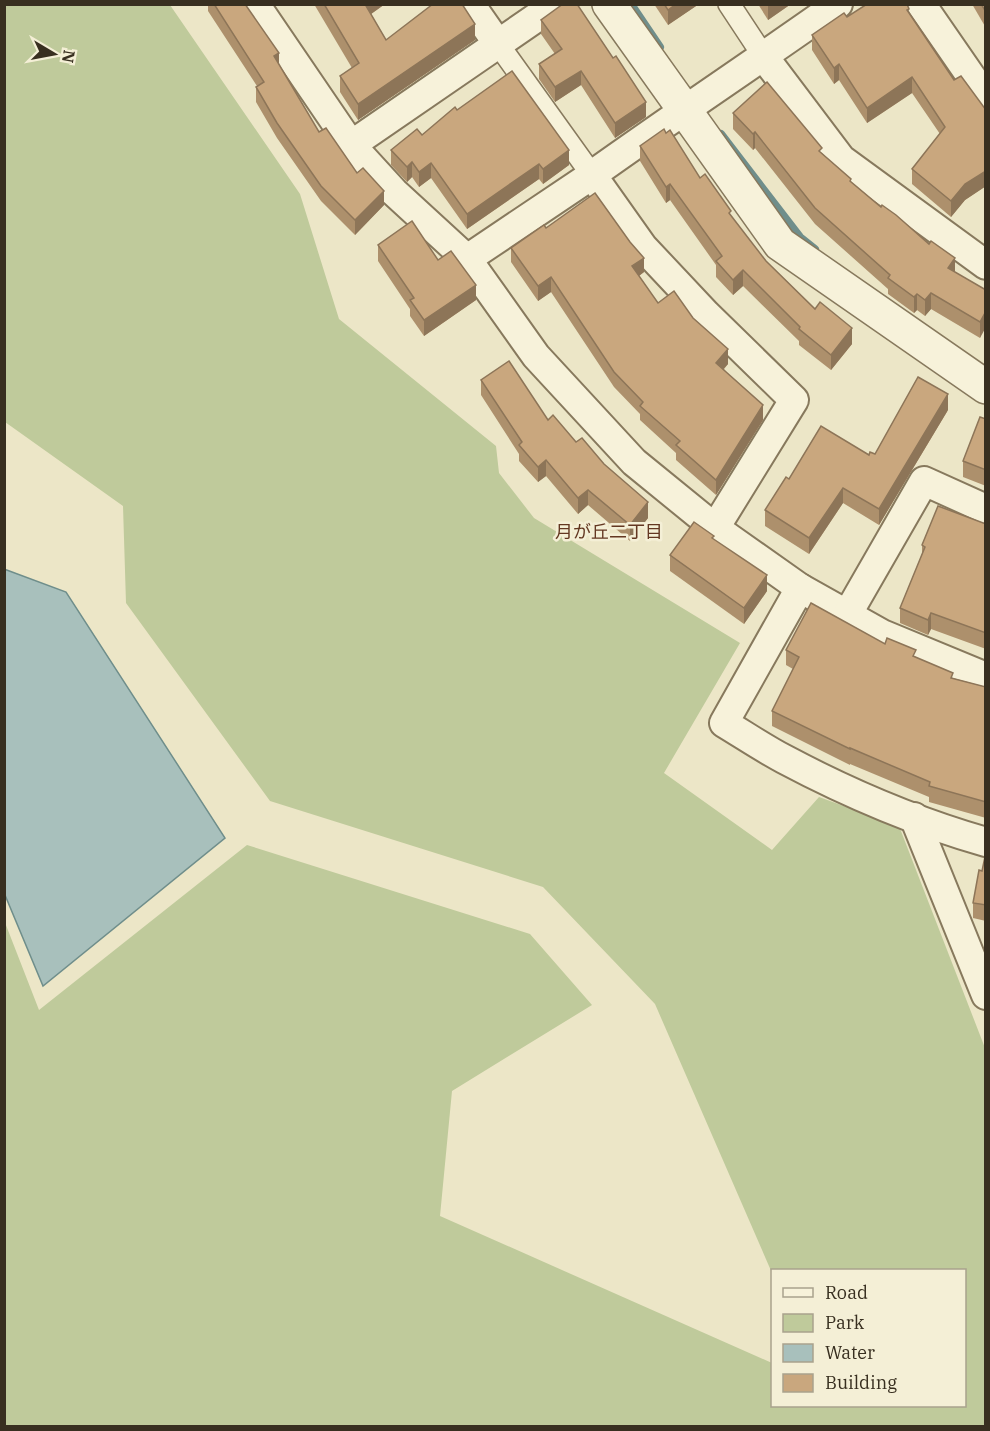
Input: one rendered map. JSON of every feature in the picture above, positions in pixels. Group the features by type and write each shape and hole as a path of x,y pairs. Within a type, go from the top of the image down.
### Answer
{"street":[{"path":"255,4 351,144 394,192 467,259 543,364 634,462 715,528 800,588 882,634 986,677"},
{"path":"470,4 643,247 706,314 794,400 715,528"},
{"path":"351,144 556,4"},
{"path":"609,4 780,244 986,387"},
{"path":"729,4 764,57 841,159 986,265"},
{"path":"467,259 838,4"},
{"path":"921,4 986,98"},
{"path":"848,615 924,481 986,509"},
{"path":"800,588 724,723 783,759 879,804 952,832 986,842"},
{"path":"914,817 986,995"}],"green space":[{"path":"5,5 170,5 300,194 339,319 496,446 499,473 534,518 740,643 664,773 772,850 819,797 899,826 985,1048 985,1426 5,1426 4,920 39,1010 247,845 530,934 592,1005 452,1091 440,1216 771,1363 771,1407 966,1407 966,1269 771,1271 655,1004 543,887 270,801 126,603 123,506 5,422"}],"water":[{"path":"4,569 66,592 225,838 43,986 5,895"}],"building":[{"path":"214,4 245,4 279,53 274,56 319,132 326,128 357,173 363,168 384,191 355,220 321,186 277,123 256,87 264,82"},
{"path":"324,4 365,4 386,40 433,4 462,4 475,24 358,104 340,76 359,63"},
{"path":"563,4 577,4 613,58 616,56 646,102 615,123 581,71 555,87 539,64 562,49 541,20"},
{"path":"664,4 676,4 668,10"},
{"path":"867,4 907,4 909,9 907,10 954,80 961,76 986,110 986,171 965,184 951,201 912,169 945,127 912,77 867,108 839,64 834,68 812,35 844,13 847,17"},
{"path":"512,71 569,150 543,169 539,164 467,214 431,163 419,172 412,162 407,167 391,150 417,129 422,135 455,107 457,110"},
{"path":"767,82 822,148 819,151 851,179 850,181 881,207 882,205 896,215 929,244 931,241 955,258 948,268 986,290 986,311 980,322 931,293 925,300 917,294 914,297 888,278 890,275 815,208 755,132 753,134 733,113"},
{"path":"664,129 666,133 670,130 700,178 705,174 731,211 729,213 766,261 815,309 820,302 852,328 831,355 799,329 800,327 743,270 733,280 716,261 722,256 670,184 666,187 640,146"},
{"path":"595,193 644,258 632,266 658,303 674,291 693,318 728,349 716,363 763,405 716,480 676,445 680,441 640,406 643,402 614,372 551,277 538,286 511,248 544,225 546,228"},
{"path":"412,221 438,260 451,251 476,285 424,320 410,300 414,298 378,245"},
{"path":"509,361 548,420 553,415 576,442 582,438 604,464 648,502 630,525 588,490 578,498 546,460 538,467 519,445 522,442 481,380"},
{"path":"918,377 948,394 879,509 843,488 809,538 765,510 786,477 789,479 821,426 869,455 870,452 875,454"},
{"path":"980,417 986,419 986,470 963,461"},
{"path":"938,506 986,524 986,633 931,613 928,620 900,608 925,547 922,545"},
{"path":"694,522 714,536 712,538 767,575 744,608 670,555"},
{"path":"811,603 885,644 887,638 916,650 913,656 953,673 951,678 986,687 986,802 929,786 930,782 850,749 772,711 799,657 786,650"},
{"path":"986,852 986,905 973,903 979,870 982,871"}],"waterway":[{"path":"631,4 660,47"},
{"path":"721,134 800,237 815,249"}],"district":[{"name":"月が丘二丁目","path":"609,531"}]}
